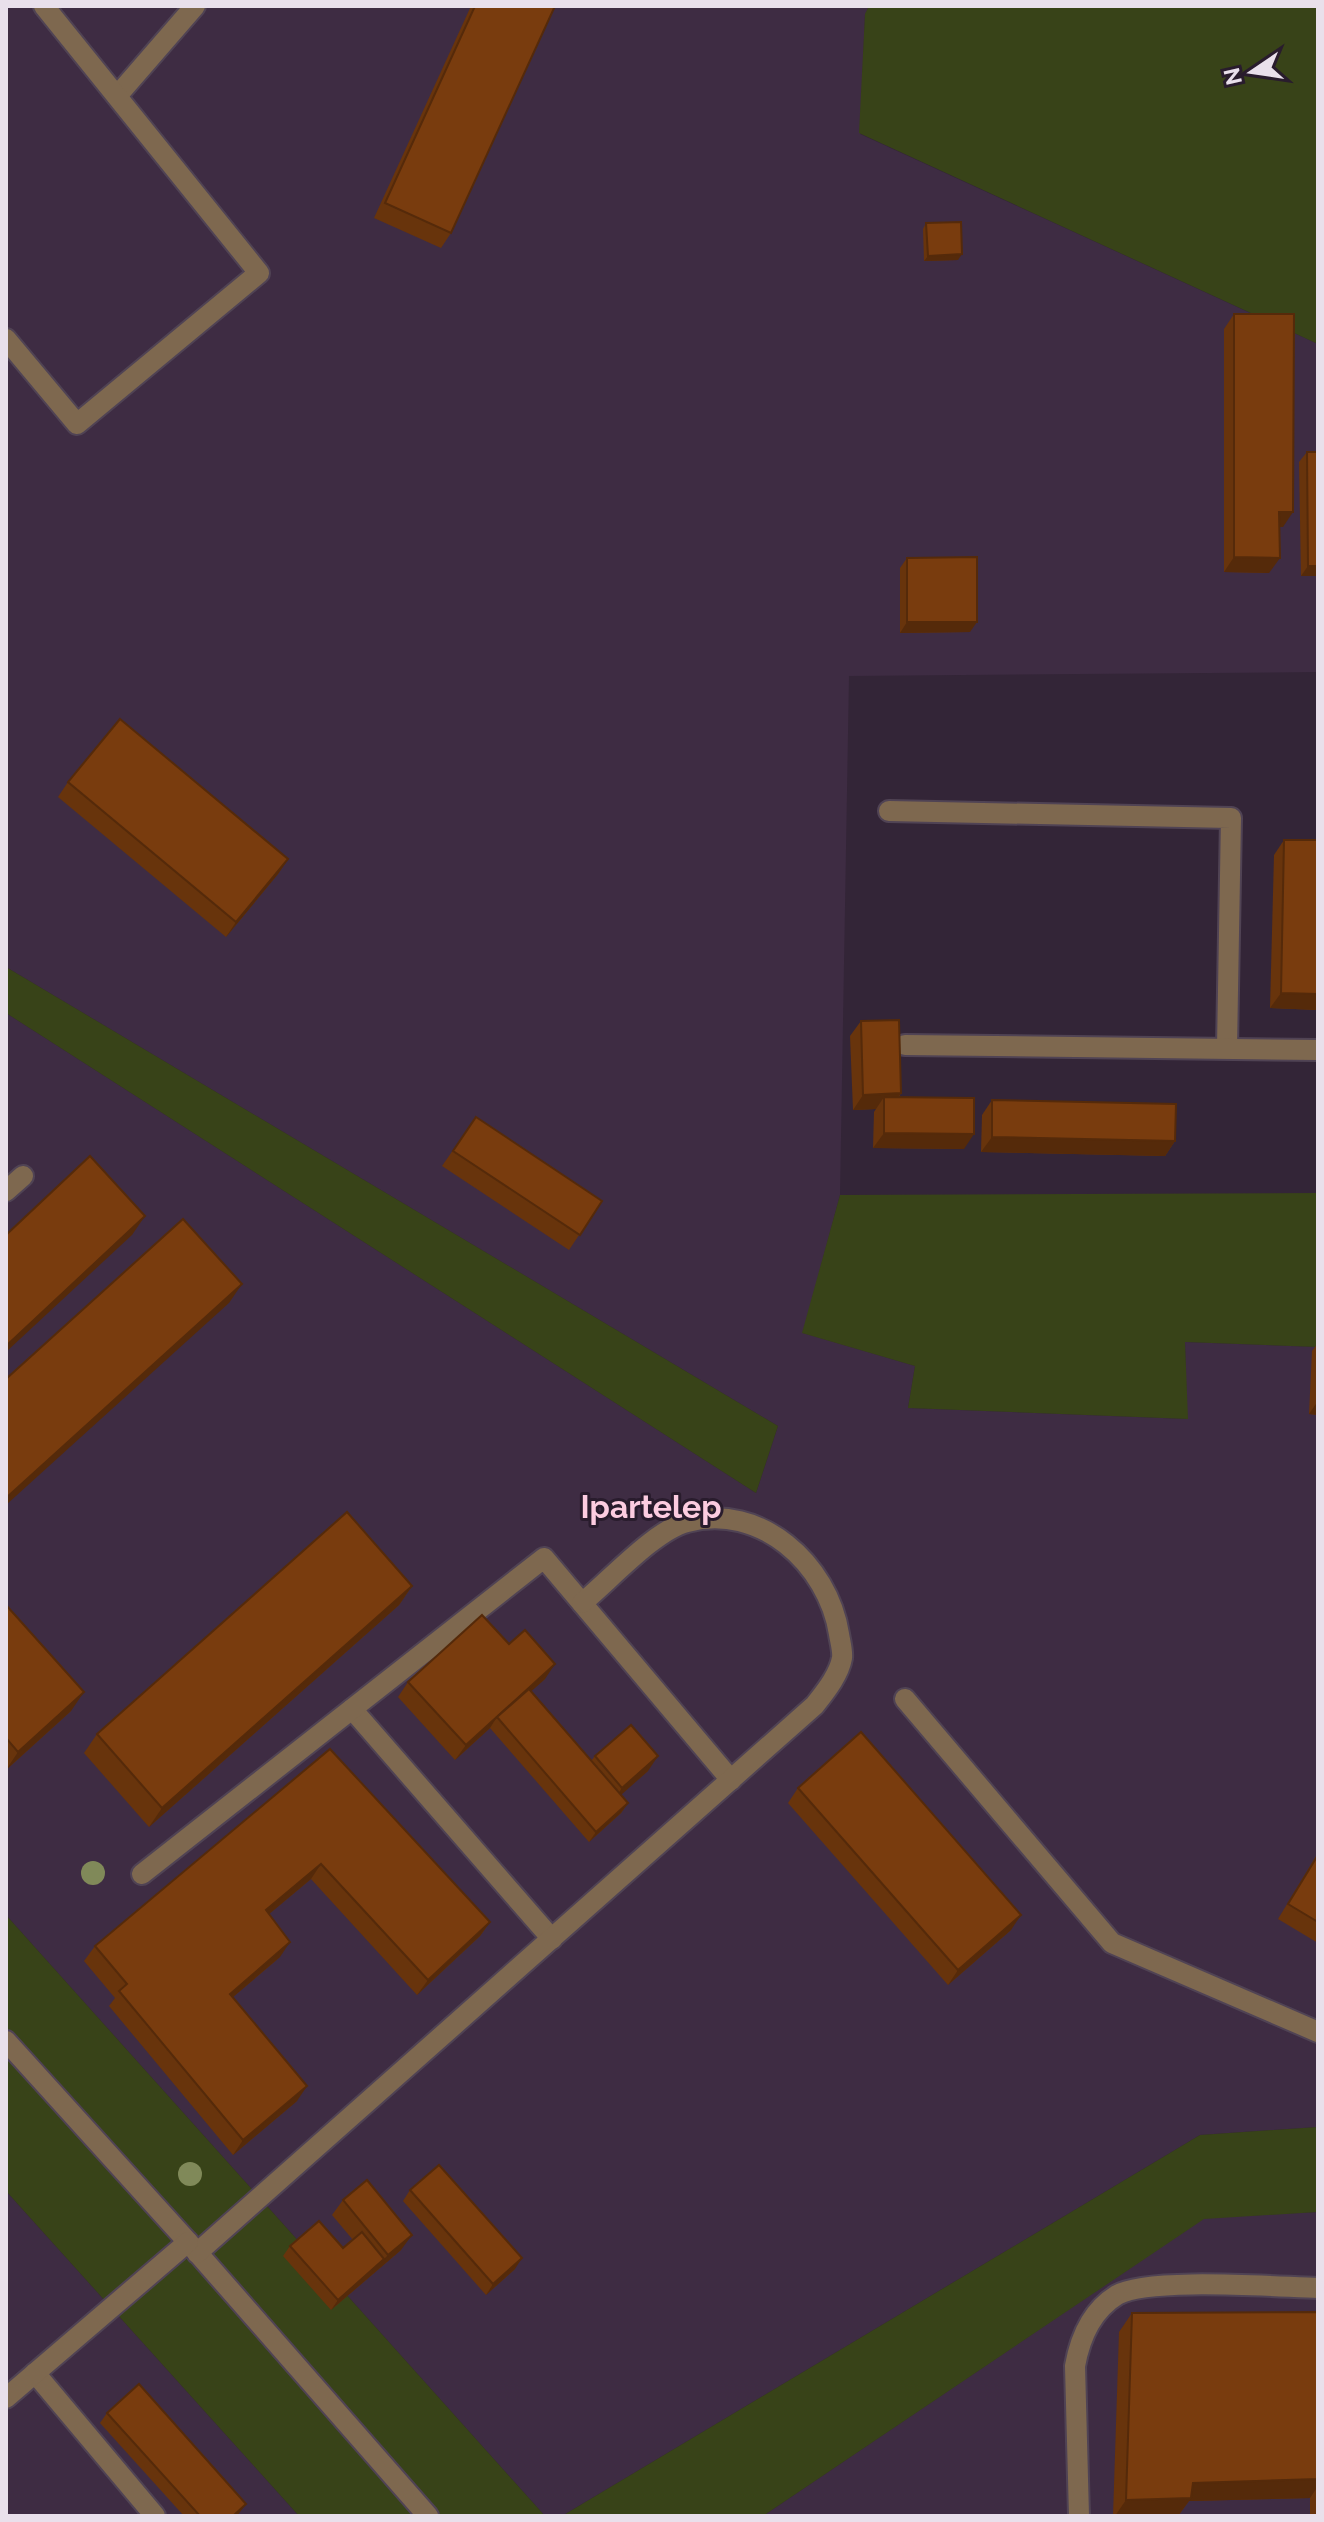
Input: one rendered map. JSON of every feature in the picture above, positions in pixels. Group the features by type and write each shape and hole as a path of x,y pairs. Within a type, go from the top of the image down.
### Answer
{"street":[{"path":"6,339 77,424 259,273 44,6"},
{"path":"117,96 195,6"},
{"path":"889,811 1231,818 1227,1048"},
{"path":"905,1045 1318,1050"},
{"path":"6,1191 23,1176"},
{"path":"6,2398 192,2247 552,1939 815,1705 834,1678 842,1657 837,1622 824,1586 780,1539 732,1517 686,1522 666,1531 582,1603"},
{"path":"142,1874 544,1558 731,1780"},
{"path":"905,1699 1112,1943 1318,2032"},
{"path":"352,1709 552,1939"},
{"path":"6,2041 428,2516"},
{"path":"1079,2516 1075,2366 1080,2343 1103,2306 1120,2293 1160,2285 1318,2288"},
{"path":"35,2373 155,2516"}],"shaded area":[{"path":"6,6 869,6 865,15 860,134 1318,344 1318,672 849,676 840,1195 803,1333 915,1366 908,1408 1187,1419 1185,1342 1318,1347 1318,2127 1200,2135 562,2516 545,2516 6,1915 6,1013 756,1493 778,1426 6,967"},
{"path":"6,2191 299,2516 6,2516"},
{"path":"1318,2212 1318,2516 763,2516 1204,2218"}],"green space":[{"path":"869,6 1318,6 1318,344 859,133 865,14"},
{"path":"6,967 778,1426 756,1493 6,1013"},
{"path":"1318,1193 1318,1347 1185,1342 1188,1419 908,1408 915,1366 802,1333 840,1195"},
{"path":"6,1915 545,2516 299,2516 6,2191"},
{"path":"1318,2127 1318,2212 1204,2219 763,2516 562,2516 1200,2135"}],"building":[{"path":"475,6 555,6 451,233 385,203"},
{"path":"961,222 962,254 928,256 926,223"},
{"path":"1234,314 1294,314 1293,512 1279,512 1280,558 1234,557"},
{"path":"1307,452 1318,452 1318,566 1308,566"},
{"path":"977,557 977,622 907,622 907,558"},
{"path":"120,719 288,859 236,922 68,782"},
{"path":"1284,840 1318,840 1318,994 1281,993"},
{"path":"899,1020 901,1093 863,1095 861,1021"},
{"path":"884,1097 974,1098 974,1134 884,1133"},
{"path":"992,1100 1176,1104 1175,1141 992,1137"},
{"path":"476,1117 602,1201 580,1235 453,1151"},
{"path":"90,1156 145,1216 6,1346 6,1235"},
{"path":"183,1219 242,1284 6,1498 6,1379"},
{"path":"347,1512 412,1586 162,1808 97,1734"},
{"path":"6,1605 84,1692 18,1752 6,1738"},
{"path":"482,1615 509,1644 525,1630 555,1664 466,1745 408,1682"},
{"path":"529,1689 628,1803 596,1832 497,1717"},
{"path":"631,1725 658,1756 622,1788 595,1756"},
{"path":"861,1732 1021,1915 958,1970 798,1788"},
{"path":"330,1749 490,1922 428,1980 321,1864 266,1910 290,1942 230,1994 307,2086 243,2140 119,1991 127,1984 95,1946"},
{"path":"1318,1855 1318,1922 1288,1904"},
{"path":"439,2165 522,2258 493,2284 410,2190"},
{"path":"367,2180 412,2235 388,2255 343,2200"},
{"path":"319,2221 343,2248 362,2232 384,2259 338,2300 290,2246"},
{"path":"1318,2312 1318,2479 1193,2483 1191,2498 1126,2500 1132,2313"},
{"path":"139,2384 246,2504 233,2516 200,2516 107,2413"}],"district":[{"name":"Ipartelep","path":"651,1506"}]}
